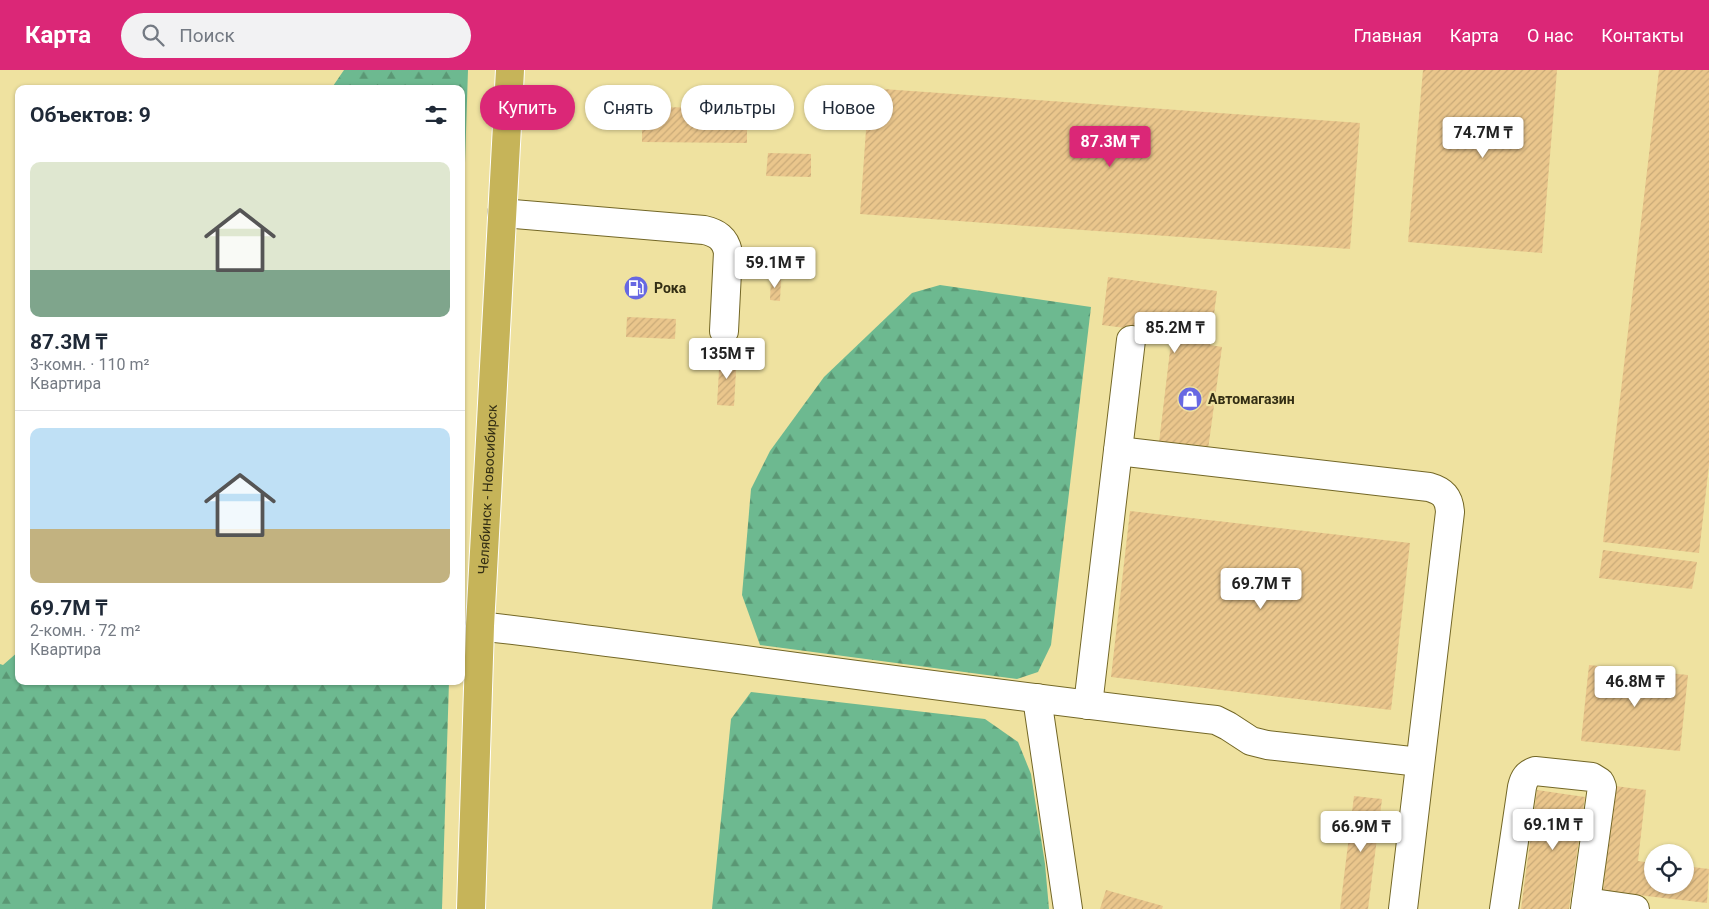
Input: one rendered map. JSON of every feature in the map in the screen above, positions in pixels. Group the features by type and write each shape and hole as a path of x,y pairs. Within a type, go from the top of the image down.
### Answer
{"highway":[{"name":"Челябинск - Новосибирск","path":"471,909 480,626 510,70"}],"lane":[{"path":"502,213 713,232 721,237 726,244 728,252 724,331"},
{"path":"1088,705 1131,340"},
{"path":"1118,451 1429,487 1444,494 1449,502 1450,512 1403,909"},
{"path":"480,626 1216,720 1251,741 1267,745 1420,762"},
{"path":"1036,698 1068,909"},
{"path":"1504,909 1522,787 1524,779 1535,770 1592,777 1600,782 1602,787 1585,906 1635,909"}],"green space":[{"path":"344,70 468,70 465,163 465,85 334,85"},
{"path":"940,285 1091,307 1051,645 1038,672 1017,679 760,645 742,595 751,489 770,451 824,377 912,293"},
{"path":"15,654 15,685 449,685 442,909 0,909 0,664 3,665"},
{"path":"751,692 985,719 1018,742 1031,774 1045,864 1049,909 712,909 731,719"}],"building":[{"path":"1423,70 1557,70 1542,253 1408,242"},
{"path":"1659,70 1709,70 1709,465 1699,553 1603,542"},
{"path":"893,90 1360,123 1350,249 860,214 866,130 893,130"},
{"path":"671,107 681,107 681,130 747,130 747,143 642,142 642,130 671,130"},
{"path":"768,153 811,154 811,177 766,176"},
{"path":"771,277 781,278 780,301 770,300"},
{"name":"Автомагазин","path":"1108,277 1217,291 1210,345 1222,347 1207,457 1158,451 1172,334 1102,325"},
{"path":"627,317 676,319 675,339 626,337"},
{"path":"720,353 737,354 734,406 717,405"},
{"path":"1130,511 1410,543 1391,710 1111,677"},
{"path":"1603,550 1697,562 1692,589 1599,578"},
{"path":"1589,665 1688,675 1680,751 1581,741"},
{"path":"1615,786 1646,790 1638,861 1644,862 1644,894 1694,894 1694,867 1709,869 1707,903 1603,891"},
{"path":"1537,790 1585,797 1569,909 1521,909"},
{"path":"1354,796 1382,799 1368,909 1340,909"},
{"path":"1106,890 1163,906 1162,909 1100,909"}],"place":[{"name":"Рока","path":"636,288"},
{"name":"Автомагазин","path":"1190,399"}]}
